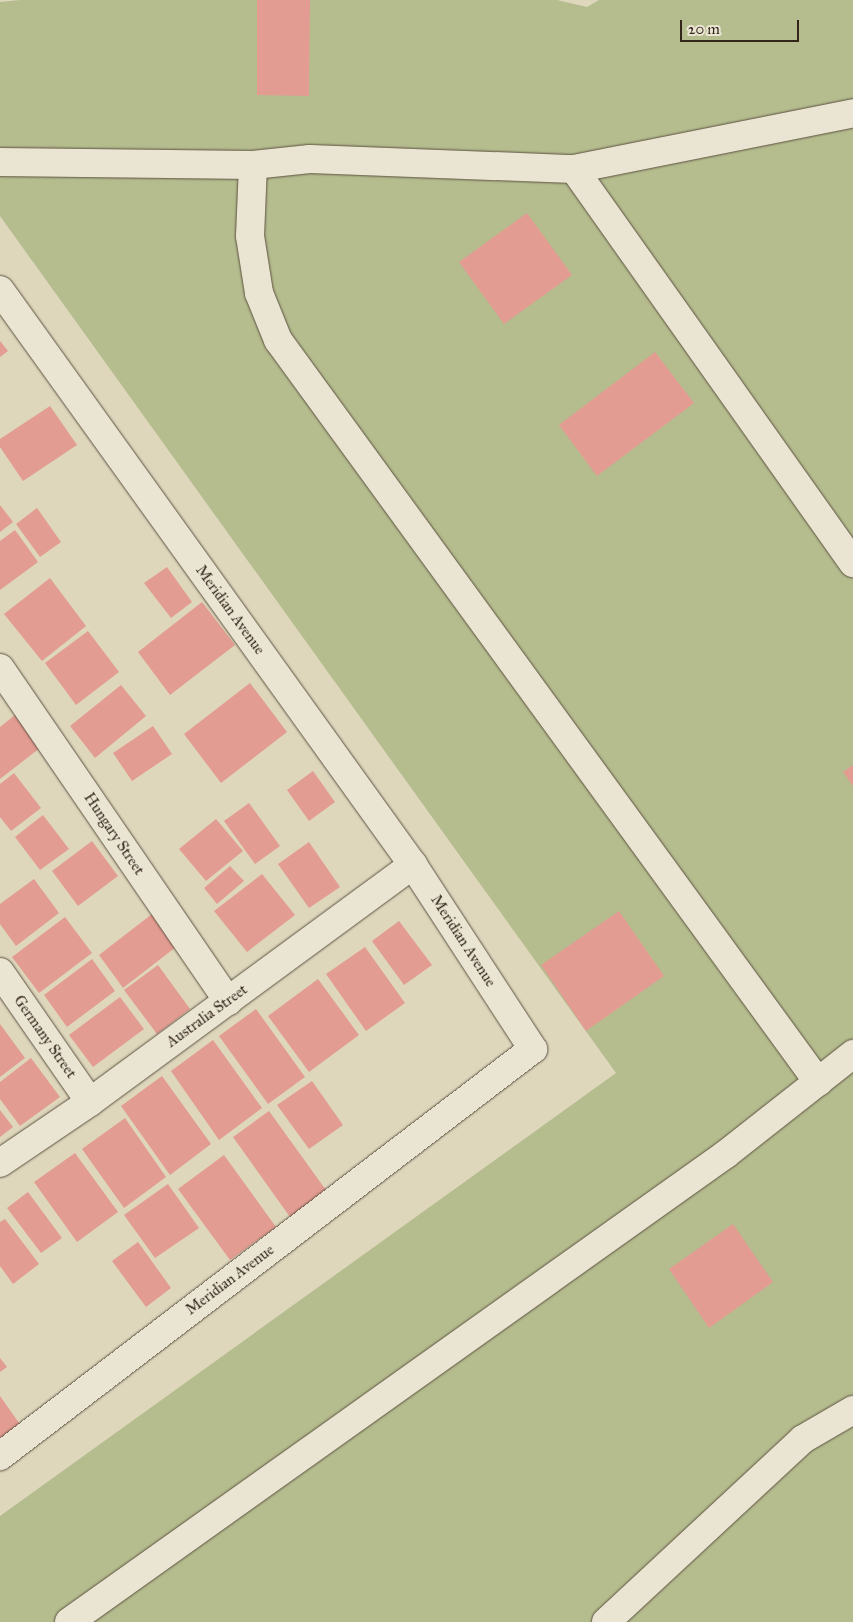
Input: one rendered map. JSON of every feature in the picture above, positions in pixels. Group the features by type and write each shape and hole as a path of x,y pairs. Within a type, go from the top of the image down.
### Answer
{"street":[{"path":"0,162 253,165 310,159 574,169 853,113"},
{"path":"253,165 250,236 259,293 278,340 818,1082"},
{"path":"574,169 853,563"},
{"name":"Meridian Avenue","path":"0,290 412,865 533,1049 0,1456"},
{"name":"Hungary Street","path":"0,668 228,1001"},
{"name":"Australia Street","path":"0,1163 90,1102 412,865"},
{"name":"Germany Street","path":"0,972 90,1102"},
{"path":"69,1622 718,1160 853,1054"},
{"path":"606,1622 803,1439 853,1410"}],"green space":[{"path":"20,0 557,0 587,7 599,0 853,0 853,1622 0,1622 0,1516 616,1073 0,216 0,2"}],"building":[{"path":"257,0 310,0 309,96 257,95"},
{"path":"527,213 572,275 504,324 459,262"},
{"path":"0,341 8,351 0,357"},
{"path":"655,352 694,403 597,476 559,425"},
{"path":"50,406 77,445 23,481 0,447 0,439"},
{"path":"0,505 13,522 0,532"},
{"path":"37,508 61,542 40,557 16,524"},
{"path":"15,530 38,562 0,590 0,541"},
{"path":"167,567 192,602 171,618 144,583"},
{"path":"50,578 86,626 42,661 4,614"},
{"path":"202,602 235,645 170,695 138,652"},
{"path":"88,631 119,672 76,705 45,663"},
{"path":"250,683 287,732 221,783 184,734"},
{"path":"121,685 146,716 95,758 70,726"},
{"path":"15,715 40,748 0,779 0,727"},
{"path":"153,726 172,754 132,781 113,753"},
{"path":"853,765 853,786 843,772"},
{"path":"313,771 335,802 309,821 287,790"},
{"path":"14,773 41,808 11,831 0,817 0,784"},
{"path":"249,803 280,846 255,864 224,821"},
{"path":"43,815 69,849 40,870 15,837"},
{"path":"216,819 243,851 206,881 179,849"},
{"path":"92,841 118,876 78,906 52,871"},
{"path":"309,842 340,887 309,908 278,864"},
{"path":"230,866 244,881 217,904 204,888"},
{"path":"262,874 295,915 247,952 214,911"},
{"path":"34,879 59,913 16,946 0,924 0,904"},
{"path":"619,911 664,976 586,1031 541,965"},
{"path":"152,914 176,947 123,988 99,955"},
{"path":"65,917 92,953 39,993 12,957"},
{"path":"399,921 432,965 404,985 372,941"},
{"path":"365,947 405,1003 366,1031 326,974"},
{"path":"92,959 115,991 67,1027 44,995"},
{"path":"158,965 190,1009 157,1034 124,990"},
{"path":"318,979 359,1035 309,1072 268,1016"},
{"path":"120,997 144,1029 93,1067 69,1035"},
{"path":"256,1009 305,1077 268,1104 219,1036"},
{"path":"0,1024 25,1058 0,1077"},
{"path":"213,1040 262,1108 219,1140 171,1071"},
{"path":"31,1058 60,1097 20,1126 0,1099 0,1082"},
{"path":"162,1076 211,1144 170,1175 121,1106"},
{"path":"312,1081 343,1125 309,1149 277,1105"},
{"path":"0,1110 13,1127 0,1137"},
{"path":"269,1111 331,1197 295,1224 233,1137"},
{"path":"125,1118 166,1177 124,1208 82,1149"},
{"path":"75,1153 118,1212 77,1242 34,1182"},
{"path":"224,1155 276,1227 230,1260 178,1189"},
{"path":"168,1184 199,1228 155,1258 124,1215"},
{"path":"28,1192 62,1238 41,1253 7,1208"},
{"path":"5,1219 39,1264 13,1284 0,1266 0,1222"},
{"path":"733,1224 773,1282 709,1328 669,1269"},
{"path":"138,1242 171,1288 146,1307 112,1261"},
{"path":"0,1358 7,1367 0,1372"},
{"path":"0,1396 24,1430 0,1447"}]}
